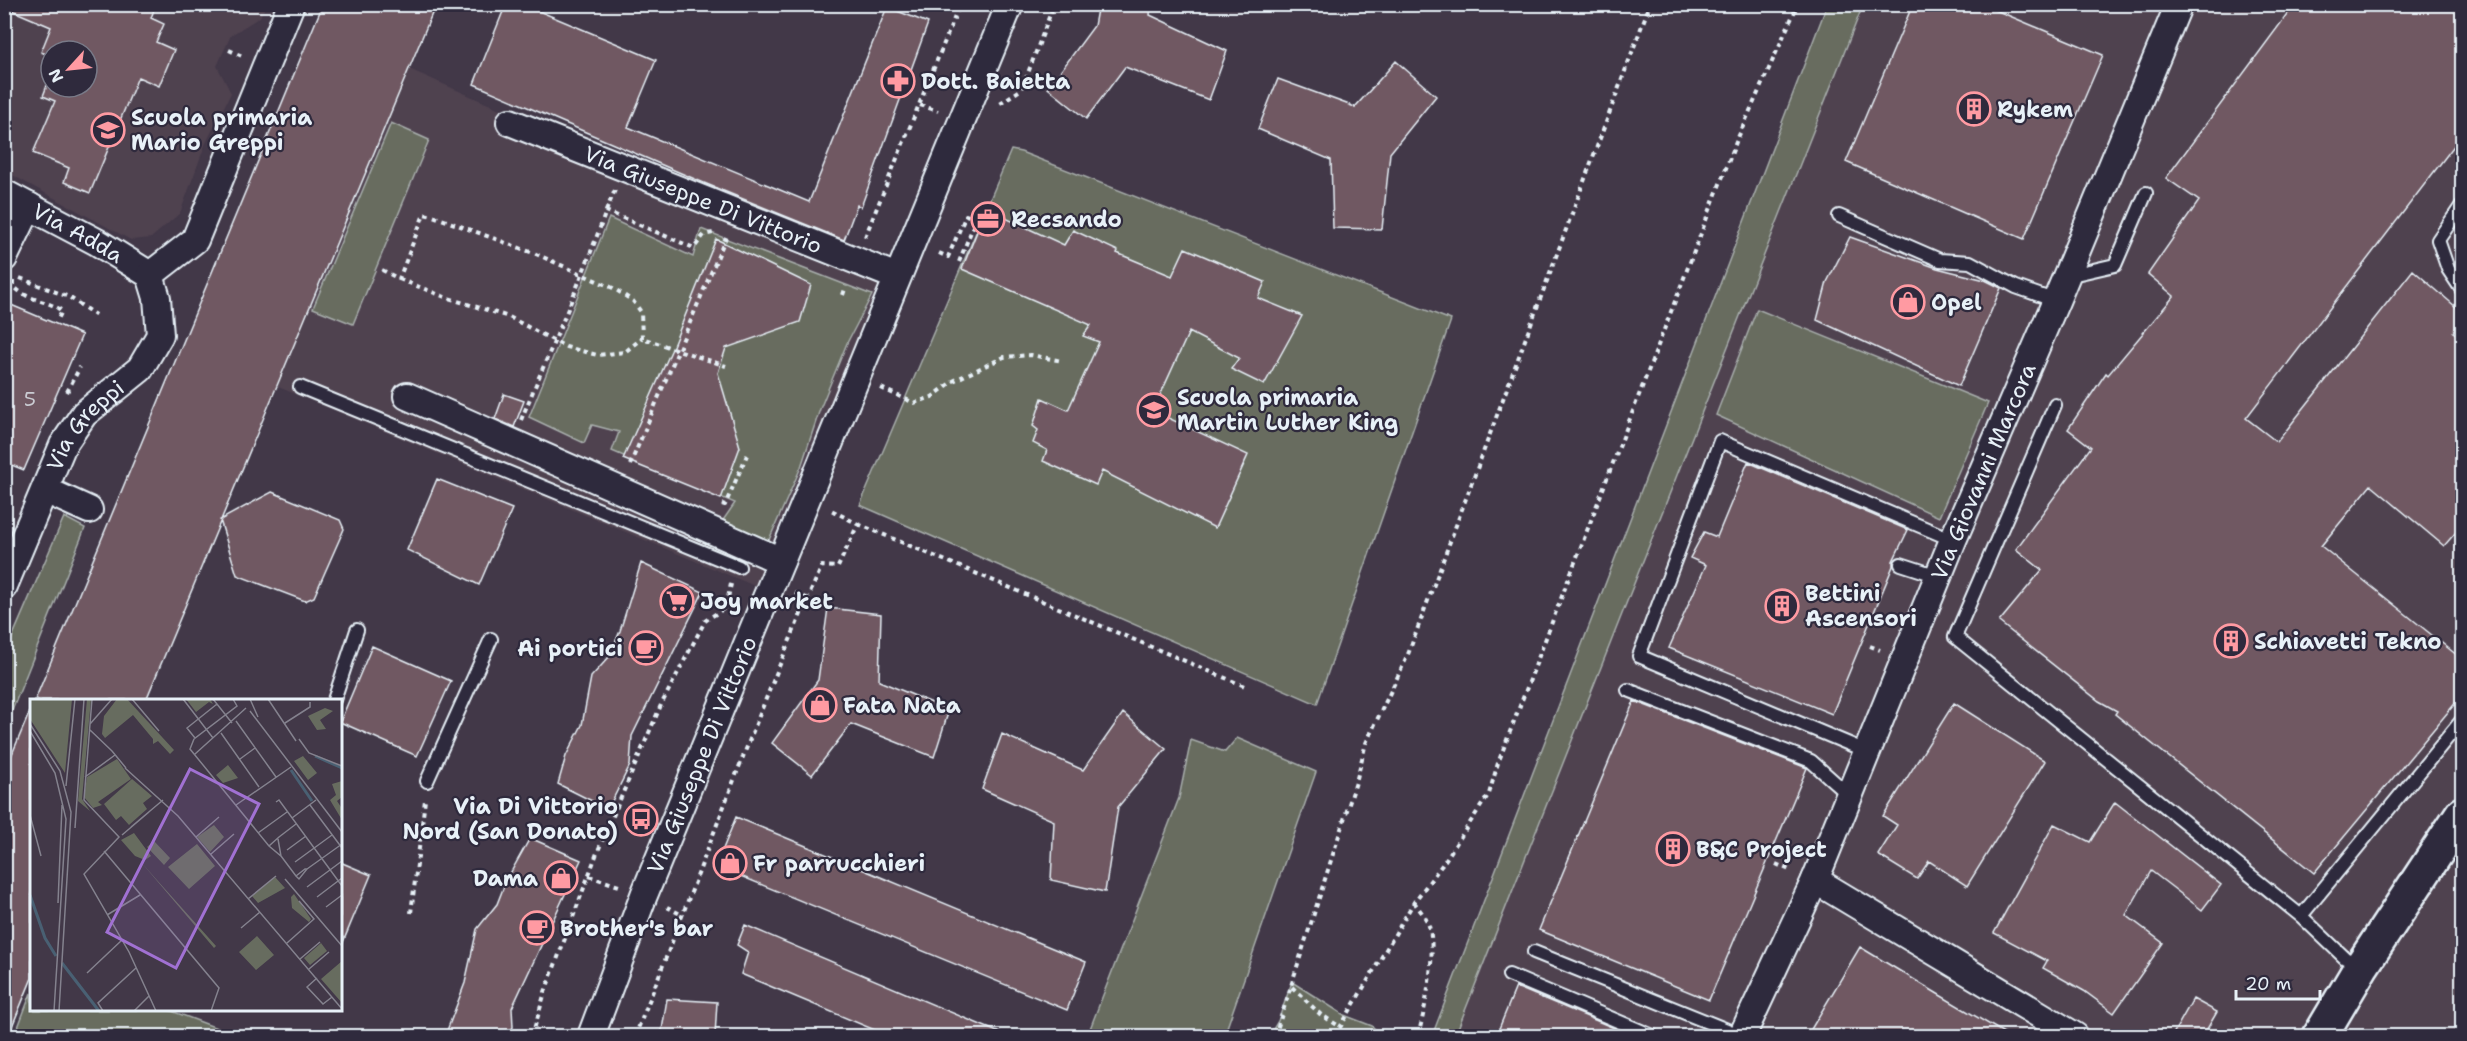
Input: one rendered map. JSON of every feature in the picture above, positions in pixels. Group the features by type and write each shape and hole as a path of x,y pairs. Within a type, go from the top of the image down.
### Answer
{"street":[{"path":"150,275 195,240 291,4"},
{"name":"Via Giuseppe Di Vittorio","path":"591,1036 644,895 1010,4"},
{"name":"Via Giovanni Marcora","path":"1742,1036 1815,880 1938,576 2067,276 2179,4"},
{"name":"Via Giuseppe Di Vittorio","path":"510,122 897,277"},
{"name":"Via Adda","path":"4,193 96,242 150,275"},
{"path":"4,258 29,206"},
{"name":"Via Greppi","path":"4,586 63,445 84,414 140,369 160,335 157,298 150,275"},
{"path":"406,396 781,561"},
{"path":"45,490 89,510"},
{"path":"2320,1036 2361,967 2463,814"},
{"path":"1815,880 2075,1036"}],"lane":[{"path":"2067,276 2115,265 2146,193"},
{"path":"2463,205 2438,240 2448,269 2463,290"},
{"path":"1839,216 1940,260 1970,262 2016,287 2056,301"},
{"path":"300,387 739,567"},
{"path":"2055,405 1955,637 2301,916 2345,958 2361,967"},
{"path":"1866,751 1639,656 1720,441 1953,540"},
{"path":"1901,564 1938,576"},
{"path":"334,699 357,630"},
{"path":"427,781 491,639"},
{"path":"1628,690 1811,760 1849,795"},
{"path":"2301,916 2463,720"},
{"path":"1534,952 1742,1036"},
{"path":"1509,975 1653,1036"}],"path":[{"path":"843,295 960,4"},
{"path":"998,104 1022,89 1054,4"},
{"path":"1275,1036 1356,782 1366,743 1407,657 1650,4"},
{"path":"1335,1036 1342,1028 1414,902 1442,865 1489,794 1506,741 1736,142 1798,4"},
{"path":"520,423 554,340 584,276 606,211 694,248 704,235 728,231 630,467"},
{"path":"399,279 424,214 536,254 613,288 633,301 641,312 642,338"},
{"path":"934,264 939,253 948,257 966,215 976,219 959,261"},
{"path":"382,270 446,297 509,317 566,347 597,355 625,352 642,338"},
{"path":"57,321 62,311 54,305 19,293 13,285 14,281 20,278 59,293 95,315"},
{"path":"642,338 726,366"},
{"path":"874,391 877,385 889,394 914,403 932,398 953,381 1004,357 1031,355 1062,361"},
{"path":"714,501 725,505 747,455"},
{"path":"619,462 640,471"},
{"path":"830,509 858,524 1247,687"},
{"path":"635,1036 684,916 731,785 786,645 822,566 838,567 858,524"},
{"path":"532,1036 545,992 597,854 661,705 705,621 726,607 729,586 739,567"},
{"path":"411,913 427,781"},
{"path":"1414,902 1429,926 1431,944 1428,988 1418,1036"},
{"path":"1292,987 1320,1014 1342,1028"}],"shaded area":[{"name":"Scuola primaria Mario Greppi","path":"5,5 266,5 260,17 231,35 217,66 231,93 205,145 180,213 151,238 131,240 5,171 4,115 10,101 5,98"},
{"path":"323,5 436,5 409,69 882,278 755,586 276,386 146,699 35,699"},
{"path":"1863,5 2462,5 2462,1036 1455,1036"}],"green space":[{"path":"1827,5 1863,5 1455,1036 1432,1036"},
{"path":"391,123 429,140 353,324 313,308"},
{"name":"Scuola primaria Martin Luther King","path":"1011,150 1451,320 1317,704 860,505"},
{"path":"609,218 693,257 701,229 872,295 847,343 820,409 801,467 768,542 719,526 735,503 612,451 619,432 592,425 584,443 529,417"},
{"path":"1757,309 1988,403 1939,517 1716,415"},
{"path":"64,517 85,528 5,728 5,654"},
{"path":"1237,738 1316,772 1224,1036 1093,1036 1088,1034 1179,798 1191,740 1225,752"},
{"path":"1292,982 1344,1015 1372,1026 1381,1036 1269,1036 1278,1021"},
{"path":"30,996 30,1011 172,1011 238,1036 34,1036 17,1030"}],"building":[{"path":"4,4 156,4 151,18 164,24 156,42 174,50 159,86 138,77 90,193 64,182 69,168 33,153 55,101 50,99 99,99 99,39 46,39 51,27 4,7"},
{"path":"323,4 436,4 146,699 35,699"},
{"path":"506,4 522,4 656,60 628,127 809,202 887,7 928,23 861,207 857,205 844,240 704,183 474,84"},
{"path":"1098,4 1151,4 1150,15 1227,51 1209,100 1125,67 1086,119 1048,88 1094,26"},
{"name":"Rykem","path":"1913,4 1981,4 2103,55 2024,239 1846,162"},
{"path":"2295,4 2463,4 2463,134 2246,418 2277,442 2413,270 2463,313 2463,317 2453,332 2463,339 2463,524 2444,546 2371,485 2321,546 2463,660 2463,694 2314,873 2115,714 2117,711 2099,701 1999,622 2042,570 2016,549 2091,447 2068,429 2106,373 2108,375 2174,296 2148,274 2199,201 2166,178"},
{"path":"1396,61 1436,96 1390,153 1382,229 1333,228 1331,160 1258,129 1278,79 1355,107"},
{"path":"986,209 1064,245 1073,230 1118,251 1117,253 1172,276 1185,248 1265,282 1258,298 1302,316 1264,385 1231,369 1239,358 1189,332 1153,411 1248,455 1215,528 1102,471 1096,485 1043,461 1047,450 1033,443 1038,430 1033,426 1042,398 1068,410 1099,342 1083,336 1091,325 962,269"},
{"name":"Opel","path":"1850,237 1937,268 1985,280 2001,288 1959,386 1817,320 1827,282"},
{"path":"716,239 811,285 800,322 726,348 718,373 740,447 721,499 623,459 671,351"},
{"path":"4,302 82,335 24,470 4,462"},
{"path":"504,394 524,401 514,427 495,419"},
{"name":"Bettini Ascensori","path":"1748,462 1908,530 1893,561 1893,566 1832,714 1669,648 1706,565 1690,558 1704,532 1717,537"},
{"path":"437,479 512,509 479,585 407,550"},
{"path":"272,492 340,520 344,529 314,597 305,601 237,575 220,520"},
{"path":"641,563 703,592 632,736 630,765 608,809 558,784 566,756 582,725 591,677 609,657 620,631"},
{"path":"828,608 881,614 879,681 949,710 934,757 851,724 812,775 772,743 818,680"},
{"path":"372,646 451,681 417,756 342,723 342,717"},
{"name":"B&C Project","path":"1634,701 1807,768 1709,1000 1539,930"},
{"path":"1954,703 2045,761 1967,886 1929,861 1917,879 1878,855 1897,825 1883,816"},
{"path":"30,711 30,983 8,1036 4,1036 4,773"},
{"path":"1123,713 1166,749 1118,807 1105,892 1051,880 1054,821 982,789 1002,734 1083,770"},
{"path":"2115,802 2221,885 2202,910 2151,871 2126,915 2163,943 2114,1013 2084,991 2043,968 2047,961 1994,933 2054,824 2090,842"},
{"path":"736,817 1086,962 1067,1010 716,866"},
{"path":"530,838 581,860 512,1008 513,1027 508,1036 445,1036 465,983 477,929 497,904 506,881"},
{"path":"342,863 371,875 342,945"},
{"path":"745,925 1007,1036 889,1036 741,974 748,952 737,945"},
{"path":"1860,947 1938,994 2009,1036 1807,1036"},
{"path":"1516,987 1633,1036 1496,1036"},
{"path":"667,999 717,1002 715,1036 661,1036"},
{"path":"2193,999 2217,1012 2203,1036 2172,1036"}],"place":[{"name":"Dott. Baietta","path":"898,81"},
{"name":"Rykem","path":"1974,109"},
{"name":"Scuola primaria Mario Greppi","path":"108,130"},
{"name":"Recsando","path":"988,219"},
{"name":"Opel","path":"1908,302"},
{"name":"Scuola primaria Martin Luther King","path":"1154,410"},
{"name":"Joy market","path":"677,601"},
{"name":"Bettini Ascensori","path":"1782,606"},
{"name":"Schiavetti Tekno","path":"2231,641"},
{"name":"Ai portici","path":"646,648"},
{"name":"Fata Nata","path":"820,705"},
{"name":"Via Di Vittorio Nord (San Donato)","path":"641,819"},
{"name":"B&C Project","path":"1673,849"},
{"name":"Fr parrucchieri","path":"730,863"},
{"name":"Dama","path":"561,878"},
{"name":"Brother's bar","path":"537,928"}]}
